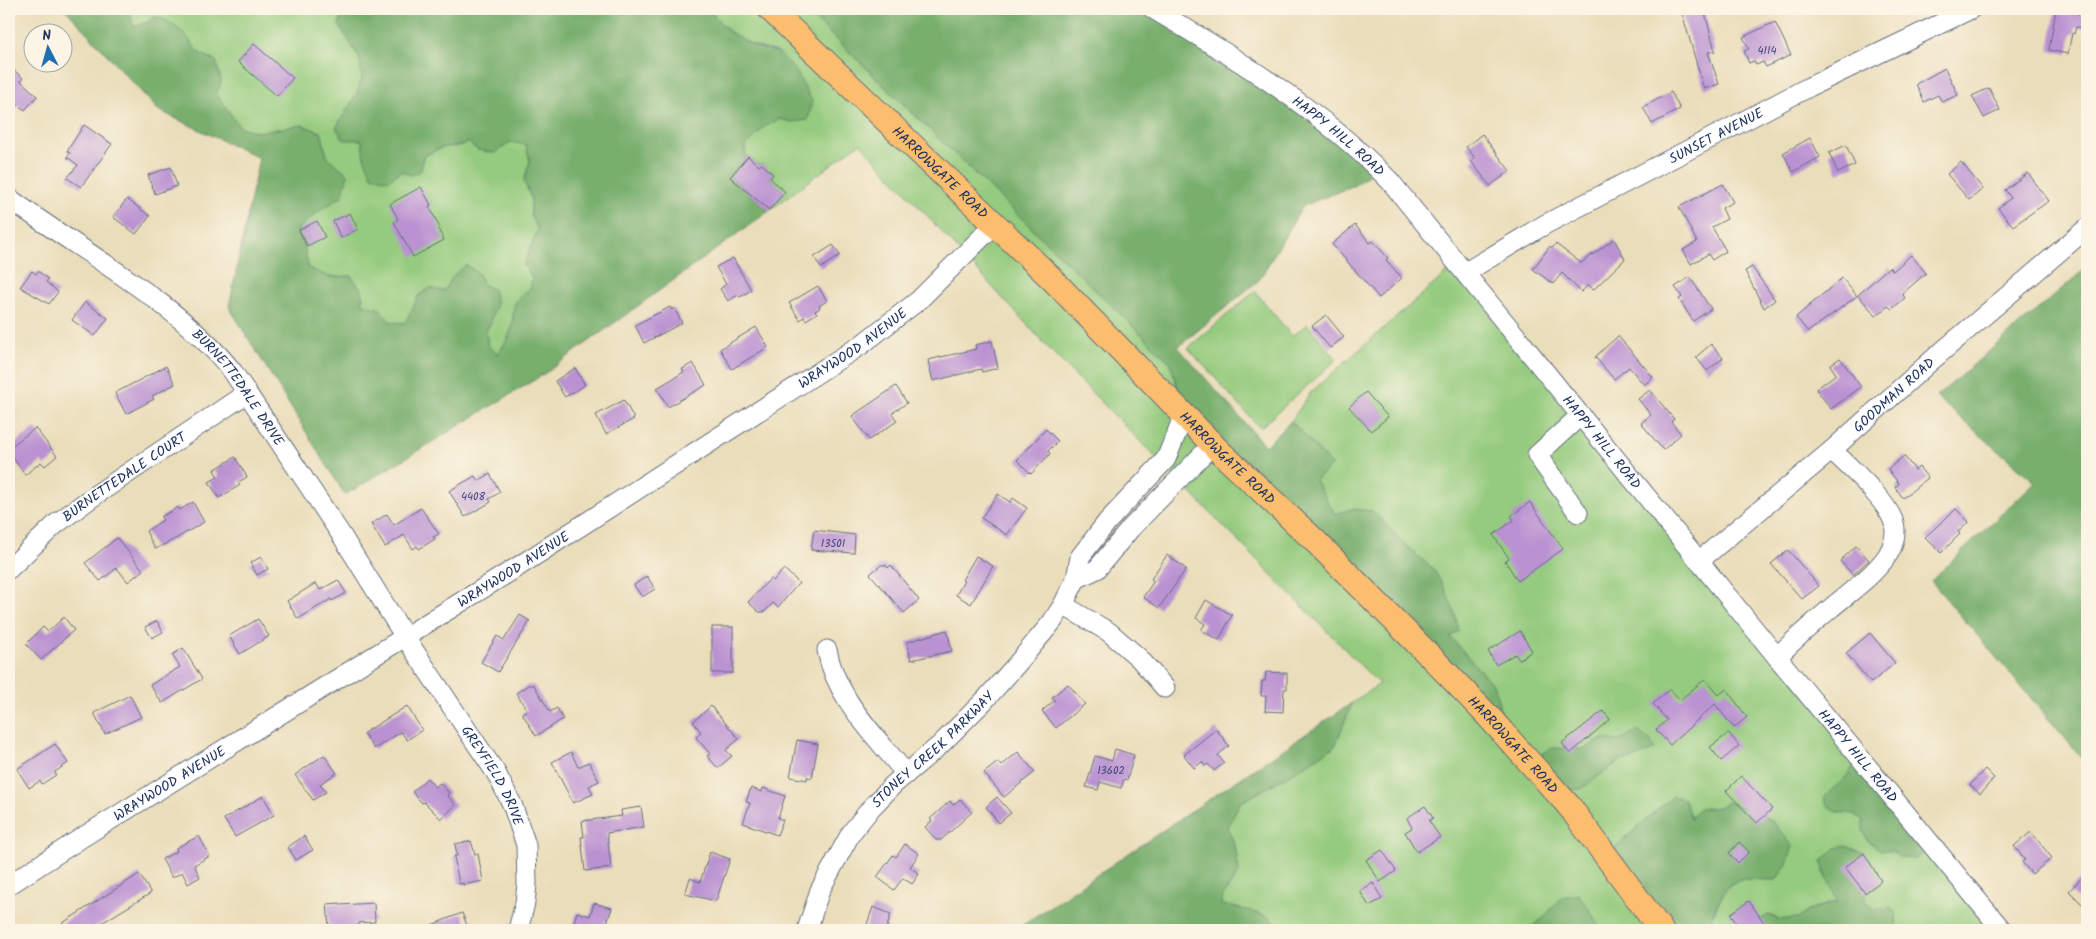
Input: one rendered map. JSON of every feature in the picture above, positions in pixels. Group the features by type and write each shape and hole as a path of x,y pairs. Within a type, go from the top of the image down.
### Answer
{"main road":[{"name":"HARROWGATE ROAD","path":"770,9 1051,278 1212,444 1313,538 1488,716 1569,806 1661,930"}],"street":[{"name":"HAPPY HILL ROAD","path":"1153,9 1288,94 1324,120 1365,155 1390,181 1466,272 1777,658 2002,930"},
{"name":"SUNSET AVENUE","path":"1466,272 1544,225 1809,87 1972,9"},
{"name":"BURNETTEDALE DRIVE","path":"9,198 45,225 132,283 197,333 218,354 342,535 405,637"},
{"name":"WRAYWOOD AVENUE","path":"9,886 86,835 519,566 861,346 919,300 995,224"},
{"name":"GOODMAN ROAD","path":"1699,561 1832,450 1931,361 2087,228"},
{"name":"BURNETTEDALE COURT","path":"9,569 56,524 91,498 246,393"},
{"name":"STONEY CREEK PARKWAY","path":"807,930 820,890 851,833 871,808 906,774 940,745 984,701 1017,664 1063,605 1076,579 1080,557 1107,522 1166,459 1184,415"},
{"path":"1578,513 1537,455 1581,415"},
{"path":"1076,579 1097,569 1130,529 1212,444"},
{"path":"1777,658 1807,628 1866,579 1893,546 1894,524 1888,509 1832,450"},
{"path":"1063,605 1108,632 1140,658 1165,688"},
{"name":"GREYFIELD DRIVE","path":"405,637 496,772 522,829 526,845 528,874 525,903 518,930"},
{"path":"827,650 830,668 850,705 906,774"}],"green space":[{"path":"62,9 128,9 134,27 148,22 155,17 166,20 184,33 198,52 216,61 221,82 216,94 240,127 257,132 302,125 321,132 327,157 348,174 342,196 319,211 297,230 304,244 308,268 330,277 351,276 362,290 363,304 380,309 390,322 405,323 419,295 430,288 444,291 454,275 466,265 479,274 482,284 493,289 497,304 486,331 488,346 498,354 510,333 515,304 531,288 532,278 524,264 538,229 531,217 531,198 524,181 530,161 526,145 510,142 495,153 477,150 468,142 459,146 448,146 423,156 421,171 411,175 402,171 388,180 372,176 364,157 362,140 344,140 336,128 357,93 362,79 360,59 339,25 342,9 708,9 729,32 756,47 777,52 796,71 812,101 808,120 792,122 780,119 764,127 745,147 745,156 748,156 730,177 769,211 544,374 345,495 229,307 259,158 158,110 66,10"},
{"path":"128,9 342,9 344,27 360,61 362,79 355,97 336,128 362,140 364,157 402,171 422,163 423,156 448,146 459,146 468,142 495,153 510,142 526,144 530,161 524,181 531,198 531,217 538,229 525,264 532,278 531,288 515,304 510,333 498,354 488,347 486,331 492,321 454,275 444,292 419,295 406,323 390,322 380,309 363,304 362,290 351,276 330,277 308,269 304,244 297,230 319,211 342,196 327,157 321,132 257,132 240,127 216,94 221,82 216,61 198,52 184,33 155,17 148,22 134,27"},
{"path":"708,9 805,9 1171,363 1184,413 1494,686 1450,637 1434,570 1405,545 1352,509 1335,514 1315,480 1332,465 1291,421 1311,392 1458,263 2002,930 1896,930 1896,914 1872,909 1866,901 1864,853 1823,871 1834,889 1838,901 1811,909 1799,918 1779,920 1769,915 1740,930 1712,930 1712,920 1715,911 1730,885 1740,879 1764,880 1771,820 1728,802 1719,807 1698,809 1691,819 1684,799 1661,930 1282,930 1277,924 1263,915 1221,905 1223,895 1239,873 1235,845 1227,827 1240,803 1335,746 1352,703 1379,684 1054,354 860,143 769,211 785,192 770,178 773,174 762,164 759,166 748,156 745,157 745,147 764,127 780,119 792,122 777,52 746,42 724,26"},
{"path":"805,9 1153,9 1377,168 1355,185 1303,206 1259,280 1178,347 1265,446 1291,421 1332,465 1315,480 1335,514 1352,509 1373,511 1405,545 1434,570 1446,591 1455,614 1459,631 1450,637 1494,686 1508,738 1184,413 1171,363"},
{"path":"2087,267 2087,764 1931,581 2035,482 1936,397"},
{"path":"1255,291 1292,336 1307,324 1337,359 1260,428 1188,348"},
{"path":"1352,703 1335,746 1240,803 1227,827 1235,845 1239,873 1223,894 1221,905 1263,915 1277,924 1282,930 1015,930"},
{"path":"1637,731 1650,740 1655,749 1633,759 1620,761 1581,789 1556,792 1529,761 1553,748 1584,749 1603,739 1619,741"},
{"path":"1860,757 1934,847 1913,859 1899,857 1892,851 1880,850 1867,840 1863,830 1863,820 1854,814 1836,812 1826,804 1824,797 1846,777"},
{"path":"1673,796 1684,799 1691,819 1698,809 1719,807 1728,802 1771,820 1793,846 1787,864 1776,880 1740,879 1726,887 1711,917 1712,930 1661,930 1607,854"},
{"path":"1846,846 1864,853 1866,901 1872,909 1891,907 1896,914 1896,930 1740,930 1769,915 1779,920 1799,918 1811,909 1837,902 1822,861 1836,848"},
{"path":"1578,894 1601,930 1526,930 1543,919 1561,897"}],"building":[{"path":"1704,9 1715,51 1708,52 1719,84 1704,89 1682,13"},
{"path":"2056,9 2078,9 2077,14 2087,16 2084,28 2076,27 2074,34 2072,33 2068,54 2049,50"},
{"path":"1775,22 1791,55 1766,67 1763,62 1756,65 1754,61 1749,63 1744,51 1749,49 1743,37"},
{"path":"254,44 293,78 277,96 238,62"},
{"path":"9,66 23,78 21,81 37,96 25,110 9,101"},
{"path":"1945,68 1958,95 1942,102 1938,95 1924,102 1916,84"},
{"path":"1989,88 2000,110 1984,118 1972,96"},
{"path":"1671,92 1680,109 1652,124 1643,107"},
{"path":"84,125 112,144 81,187 67,178 78,165 67,157 70,153 67,151"},
{"path":"1482,134 1510,171 1490,186 1471,161 1475,158 1466,147"},
{"path":"1810,138 1820,157 1793,172 1783,153"},
{"path":"1846,145 1855,165 1838,173 1829,153"},
{"path":"748,156 759,166 762,164 773,174 770,178 785,192 769,210 730,177"},
{"path":"1961,162 1983,189 1969,200 1947,174"},
{"path":"171,167 177,186 155,194 148,175"},
{"path":"2028,173 2049,201 2013,226 1998,208 2011,198 2005,190"},
{"path":"1723,184 1733,202 1722,208 1727,219 1712,227 1726,251 1712,260 1708,254 1691,264 1683,250 1697,242 1679,207"},
{"path":"421,187 431,205 429,206 444,240 413,257 394,222 398,219 390,204"},
{"path":"127,199 150,216 136,234 113,217"},
{"path":"350,213 358,229 341,238 333,221"},
{"path":"317,221 325,237 307,246 299,230"},
{"path":"1355,225 1370,243 1373,241 1402,278 1379,298 1332,244"},
{"path":"1614,239 1625,259 1593,290 1588,285 1581,292 1562,273 1553,284 1533,269 1550,246 1552,248 1556,244 1581,263"},
{"path":"833,245 840,255 821,268 814,257"},
{"path":"1911,255 1926,273 1902,294 1905,298 1892,309 1888,306 1876,316 1858,295 1889,267 1893,271"},
{"path":"733,258 751,290 740,297 738,295 728,301 720,289 726,284 716,267"},
{"path":"1752,267 1775,300 1764,308 1745,271"},
{"path":"32,271 36,274 38,271 48,279 46,282 58,292 49,304 20,287"},
{"path":"1690,277 1711,309 1693,321 1679,299 1682,297 1675,287"},
{"path":"1842,278 1857,296 1808,332 1796,317"},
{"path":"818,286 827,301 819,306 820,308 815,311 817,313 806,320 804,317 800,320 789,303"},
{"path":"85,302 108,318 95,336 72,320"},
{"path":"670,307 672,310 674,308 682,323 644,343 635,325"},
{"path":"1326,315 1344,337 1330,348 1312,326"},
{"path":"756,327 768,347 732,369 720,349"},
{"path":"1618,336 1653,377 1644,385 1629,367 1614,379 1595,357"},
{"path":"992,341 998,368 982,372 981,369 933,381 928,360 976,349 975,345"},
{"path":"1711,344 1723,358 1707,371 1696,357"},
{"path":"1840,358 1861,387 1831,409 1816,389 1836,374 1830,365"},
{"path":"693,363 706,385 668,407 657,388 684,372 682,369"},
{"path":"166,366 175,384 152,396 154,399 126,414 115,393"},
{"path":"575,368 585,385 565,397 555,381"},
{"path":"896,386 907,403 892,413 897,421 869,440 852,416"},
{"path":"1650,390 1674,419 1671,422 1681,434 1663,450 1641,423 1651,415 1638,399"},
{"path":"1366,392 1388,417 1371,431 1349,407"},
{"path":"624,400 634,419 606,434 596,415"},
{"path":"35,428 57,456 45,466 41,462 25,475 9,452 9,448"},
{"path":"1046,429 1058,441 1048,451 1050,454 1031,474 1017,460"},
{"path":"1904,456 1915,470 1919,467 1928,478 1903,498 1895,487 1899,484 1888,469"},
{"path":"235,457 247,477 238,482 240,485 219,498 209,482 218,477 214,470"},
{"path":"490,474 500,492 489,499 491,502 465,517 449,491 475,476 478,481"},
{"path":"998,494 1010,502 1013,498 1027,508 1007,535 981,518"},
{"path":"193,502 204,522 155,549 146,531 163,520 161,517 178,507 180,510"},
{"path":"1530,502 1563,549 1518,581 1505,561 1509,558 1493,535 1514,520 1511,516"},
{"path":"421,508 439,534 433,537 435,539 419,549 417,546 413,549 404,535 385,547 371,524 387,514 394,525"},
{"path":"1956,509 1969,522 1941,553 1925,537"},
{"path":"814,530 855,535 854,553 811,550"},
{"path":"117,538 143,570 128,582 117,568 100,581 85,563"},
{"path":"1856,546 1869,560 1853,575 1840,561"},
{"path":"1788,550 1819,586 1802,599 1771,564"},
{"path":"1167,555 1186,569 1159,608 1143,597 1154,581 1151,579"},
{"path":"976,556 993,566 971,604 956,595 964,581 962,580"},
{"path":"261,557 268,569 257,575 250,563"},
{"path":"881,565 886,565 888,568 891,565 919,600 904,613 870,574"},
{"path":"784,569 799,583 778,607 773,603 764,612 759,612 748,602 770,579 773,581"},
{"path":"647,576 655,589 642,597 634,585"},
{"path":"338,580 346,593 332,601 331,599 298,619 287,601 316,583 320,590"},
{"path":"1206,600 1232,615 1219,640 1201,630 1205,624 1196,618"},
{"path":"520,615 530,621 498,672 481,662 497,636 504,640"},
{"path":"64,617 74,630 41,660 26,644 43,627 48,632"},
{"path":"258,619 269,636 240,654 229,636"},
{"path":"157,621 163,632 152,638 145,627"},
{"path":"712,627 733,627 733,673 712,673"},
{"path":"947,630 952,651 911,660 907,642"},
{"path":"1520,631 1532,651 1519,660 1515,654 1496,665 1488,651"},
{"path":"1870,633 1895,663 1871,683 1846,653"},
{"path":"183,648 202,679 162,703 150,685 180,667 172,655"},
{"path":"1266,672 1287,673 1287,689 1284,689 1283,712 1265,711 1266,696 1261,696 1262,681 1265,681"},
{"path":"1705,679 1719,695 1726,689 1747,717 1734,728 1715,704 1670,745 1656,730 1667,720 1653,704 1670,689 1680,700"},
{"path":"1068,684 1085,704 1056,728 1042,711 1055,700 1052,697"},
{"path":"528,685 534,685 550,712 557,708 563,719 536,736 522,713 527,710 516,693"},
{"path":"130,695 141,717 105,734 94,713"},
{"path":"407,706 422,730 407,740 401,732 374,749 364,733"},
{"path":"711,706 739,739 726,750 732,756 718,768 707,756 710,754 696,737 701,732 693,722"},
{"path":"1603,711 1610,719 1570,754 1562,743"},
{"path":"1216,729 1229,746 1218,755 1224,763 1214,771 1208,764 1205,766 1202,762 1194,768 1184,755"},
{"path":"1729,733 1739,746 1721,761 1710,747"},
{"path":"797,740 818,744 812,778 807,777 807,780 790,777"},
{"path":"55,744 68,763 55,772 56,775 42,784 40,781 29,788 17,769"},
{"path":"1115,749 1134,755 1127,780 1124,779 1121,788 1100,782 1098,790 1086,787 1095,756 1112,761"},
{"path":"571,752 578,767 589,762 599,781 589,786 593,794 573,803 552,762"},
{"path":"1018,752 1035,772 1004,797 984,773 998,762 1001,766"},
{"path":"324,755 337,773 320,784 326,792 313,800 295,775"},
{"path":"1985,769 1994,778 1980,794 1970,785"},
{"path":"1741,776 1772,809 1757,823 1726,791"},
{"path":"427,778 435,787 440,783 456,805 441,819 412,792"},
{"path":"751,788 762,792 763,788 785,796 778,818 783,820 777,835 743,823 750,803 746,802"},
{"path":"263,796 274,815 235,837 224,819"},
{"path":"997,797 1011,813 999,823 986,807"},
{"path":"960,799 972,812 941,840 936,840 925,827 932,821 930,819 950,801 953,805"},
{"path":"1425,806 1433,818 1429,821 1440,837 1417,852 1405,832 1412,828 1407,818"},
{"path":"641,807 644,827 607,833 611,868 585,871 581,837 584,837 582,821 622,816 621,810"},
{"path":"2031,832 2052,858 2032,874 2022,862 2025,860 2014,846"},
{"path":"199,836 210,856 194,865 200,877 188,884 182,872 172,878 162,859 177,851 176,848"},
{"path":"304,836 313,850 296,860 288,847"},
{"path":"471,841 475,854 478,854 483,881 463,885 463,883 459,884 454,856 457,856 455,844"},
{"path":"1739,842 1749,852 1738,863 1729,853"},
{"path":"905,844 919,854 910,867 919,874 912,884 903,878 894,890 877,877 893,855 896,857"},
{"path":"1382,850 1396,871 1380,882 1366,860"},
{"path":"710,852 730,859 716,901 685,894 690,878 700,882"},
{"path":"1864,853 1881,881 1865,893 1845,867"},
{"path":"2087,872 2087,909 2069,891"},
{"path":"139,874 151,893 90,930 52,930"},
{"path":"1373,883 1382,899 1369,906 1360,891"},
{"path":"1749,901 1769,930 1741,930 1730,914"},
{"path":"340,903 340,905 374,903 375,922 359,923 359,925 354,926 354,929 335,930 334,926 329,927 327,904"},
{"path":"594,903 612,908 607,922 604,921 602,930 580,930 581,928 573,925 577,912 590,916"},
{"path":"873,907 891,914 886,930 865,930"},
{"path":"462,913 469,930 419,930"}]}
